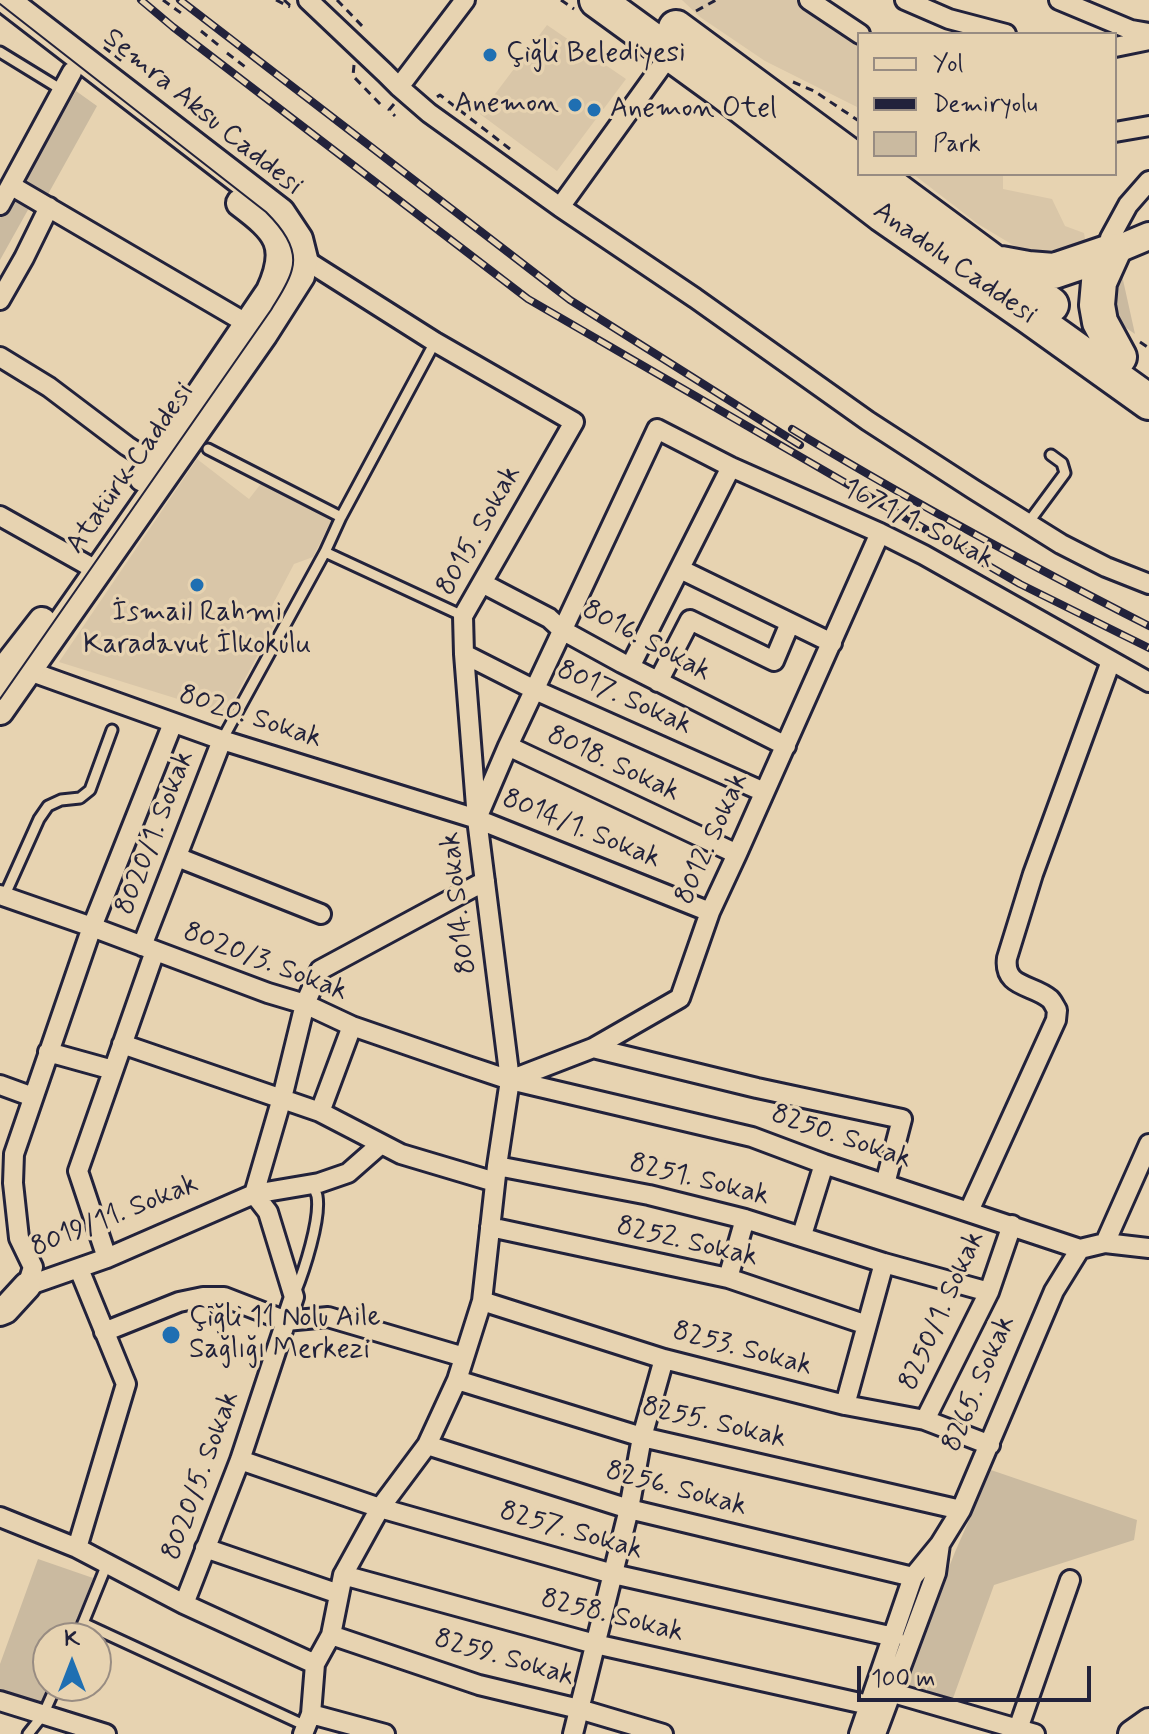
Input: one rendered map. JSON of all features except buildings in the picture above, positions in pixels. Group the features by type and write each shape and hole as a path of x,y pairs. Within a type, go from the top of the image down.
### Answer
{"highway":[{"name":"Anadolu Caddesi","path":"637,0 857,162"},
{"name":"Anadolu Caddesi","path":"590,8 671,53 882,214 1036,291 1149,402"},
{"name":"Anadolu Caddesi","path":"877,176 1149,377"},
{"path":"1036,291 1113,251"},
{"path":"1113,251 1099,282 1097,305 1100,322 1119,357"}],"street":[{"name":"Semra Aksu Caddesi","path":"6,0 281,212 299,239 292,258"},
{"path":"398,94 465,0"},
{"path":"809,0 857,32"},
{"path":"905,0 970,30"},
{"path":"1059,0 1131,30 1149,33"},
{"path":"300,4 385,73 398,94 868,421 1061,544 1149,584"},
{"name":"Semra Aksu Caddesi","path":"0,16 68,81 266,222 292,258"},
{"path":"1117,47 1149,40"},
{"path":"560,207 671,53"},
{"path":"0,205 68,81"},
{"path":"1117,132 1149,126"},
{"path":"1149,181 1128,205 1110,238 1113,251 1149,236"},
{"path":"12,186 256,328"},
{"path":"0,300 49,207"},
{"name":"Atatürk Caddesi","path":"0,711 9,667 34,631 91,566 161,468 256,328 279,270 292,258"},
{"path":"292,258 435,342"},
{"name":"8015. Sokak","path":"435,342 574,422 463,616 477,819"},
{"path":"2,362 49,387 161,468"},
{"name":"1671/1. Sokak","path":"657,429 731,467 924,555 1149,682"},
{"name":"8014. Sokak","path":"315,1664 331,1635 343,1575 380,1508 427,1445 457,1380 482,1301 510,1080 477,819 508,746 657,429"},
{"path":"630,667 731,467"},
{"path":"0,516 91,566"},
{"name":"8012. Sokak","path":"510,1080 593,1048 680,998 710,912 880,533"},
{"path":"680,569 832,643"},
{"name":"8016. Sokak","path":"482,583 549,618 562,630 630,667 786,746"},
{"path":"658,682 690,620 774,661 790,623"},
{"name":"8017. Sokak","path":"464,654 535,690 764,792"},
{"path":"969,1211 1056,1020 1057,1010 1049,998 1009,976 1007,958 1033,874 1111,661"},
{"name":"8020. Sokak","path":"9,667 222,740 477,819"},
{"name":"8020/1. Sokak","path":"27,1286 33,1267 19,1238 6,1180 92,927 173,723"},
{"name":"8020/1. Sokak","path":"107,1258 78,1171 122,1044 177,857 222,740"},
{"name":"8018. Sokak","path":"508,746 737,854"},
{"name":"8014/1. Sokak","path":"477,819 710,912"},
{"path":"177,857 321,914"},
{"path":"294,1297 268,1212 254,1194 305,1004 320,970 485,881"},
{"name":"8020/3. Sokak","path":"2,896 255,989 305,1004 352,1026 510,1080"},
{"path":"320,1112 352,1026"},
{"name":"8251. Sokak","path":"122,1044 320,1112 401,1154 496,1174 649,1195 802,1235 884,1263 989,1292"},
{"path":"593,1048 902,1119 885,1184"},
{"path":"48,1052 113,1070"},
{"name":"8250. Sokak","path":"510,1080 752,1137 1080,1249"},
{"path":"0,1085 33,1097"},
{"name":"8019/11. Sokak","path":"0,1297 107,1258 254,1194 311,1185 348,1173 381,1144"},
{"path":"1105,1243 1149,1144"},
{"path":"802,1235 824,1164"},
{"path":"728,1278 745,1219"},
{"name":"8250/1. Sokak","path":"925,1420 989,1292 1012,1225"},
{"name":"8252. Sokak","path":"490,1227 728,1278 867,1325"},
{"path":"1080,1249 1105,1243 1149,1248"},
{"name":"8265. Sokak","path":"876,1734 878,1696 913,1577 940,1544 961,1510 1054,1291 1080,1249"},
{"path":"845,1405 884,1263"},
{"path":"77,1548 126,1384 79,1269"},
{"path":"0,1312 27,1286"},
{"path":"104,1332 179,1302 224,1297 286,1321 328,1317 464,1357"},
{"name":"8020/5. Sokak","path":"184,1604 240,1460 294,1297"},
{"name":"8253. Sokak","path":"482,1301 664,1359 845,1405 925,1420 990,1445"},
{"path":"573,1734 629,1509 642,1437 664,1359"},
{"name":"8255. Sokak","path":"457,1380 642,1437 961,1510"},
{"name":"8256. Sokak","path":"427,1445 629,1509 913,1577"},
{"name":"8257. Sokak","path":"240,1460 380,1508 613,1574 894,1637"},
{"path":"0,1517 77,1548 184,1604 315,1664 307,1724 385,1734"},
{"name":"8265. Sokak","path":"859,1734 936,1573 940,1544"},
{"path":"205,1548 339,1594"},
{"name":"8258. Sokak","path":"343,1575 595,1644 878,1696 1026,1731"},
{"path":"1026,1731 1070,1580"},
{"name":"8259. Sokak","path":"331,1635 479,1685 579,1709 663,1734"},
{"path":"0,1701 106,1734"},
{"path":"1132,1734 1149,1722"}],"lane":[{"path":"0,52 68,81"},
{"path":"222,740 435,342"},
{"path":"208,449 341,517"},
{"path":"1028,523 1065,473 1062,463 1051,455"},
{"path":"325,552 463,616"},
{"path":"2,896 48,806 61,800 80,798 90,790 112,730"},
{"path":"294,1297 306,1265 317,1210 317,1194 311,1185"},
{"path":"83,1622 107,1564"},
{"path":"112,1636 307,1724"},
{"path":"28,1734 49,1702"}],"path":[{"path":"163,0 181,13"},
{"path":"276,0 300,4"},
{"path":"337,0 368,32"},
{"path":"561,0 590,8"},
{"path":"201,31 222,48"},
{"path":"227,53 248,69"},
{"path":"354,63 353,76 384,108"},
{"path":"395,116 389,110 398,94"},
{"path":"431,100 440,95 515,153"}],"shaded area":[{"path":"682,0 802,0 857,46 857,107 765,61 700,17"},
{"path":"547,25 626,79 557,171 480,114"},
{"path":"916,176 1003,176 1003,189 1052,199 1065,226 1084,233 1086,245 1028,254 978,224"},
{"name":"İsmail Rahmi Karadavut İlkokulu","path":"197,459 249,499 263,481 331,521 313,557 294,564 272,606 276,621 226,714 59,662"}],"green space":[{"path":"76,91 97,106 47,196 23,183"},
{"path":"11,198 29,208 0,260 0,218"},
{"path":"1121,271 1135,334 1118,321 1112,311 1114,277"},
{"path":"991,1470 1137,1520 1134,1540 994,1585 952,1701 902,1686"},
{"path":"38,1559 93,1578 76,1622 32,1622 32,1702 45,1702 42,1709 0,1695 0,1664"}],"tram line":[{"path":"0,4 266,212 290,245 293,261 288,280 271,310 0,699"}],"railway":[{"path":"141,0 528,299 1020,584 1149,648"},
{"path":"180,0 570,300 800,445"},
{"path":"792,429 969,531 1149,626"}],"place":[{"name":"Çiğli Belediyesi","path":"490,55"},
{"name":"Anemon","path":"575,105"},
{"name":"Anemon Otel","path":"594,110"},
{"name":"İsmail Rahmi Karadavut İlkokulu","path":"197,585"},
{"name":"Çiğli 11 Nolu Aile Sağlığı Merkezi","path":"171,1335"}]}
